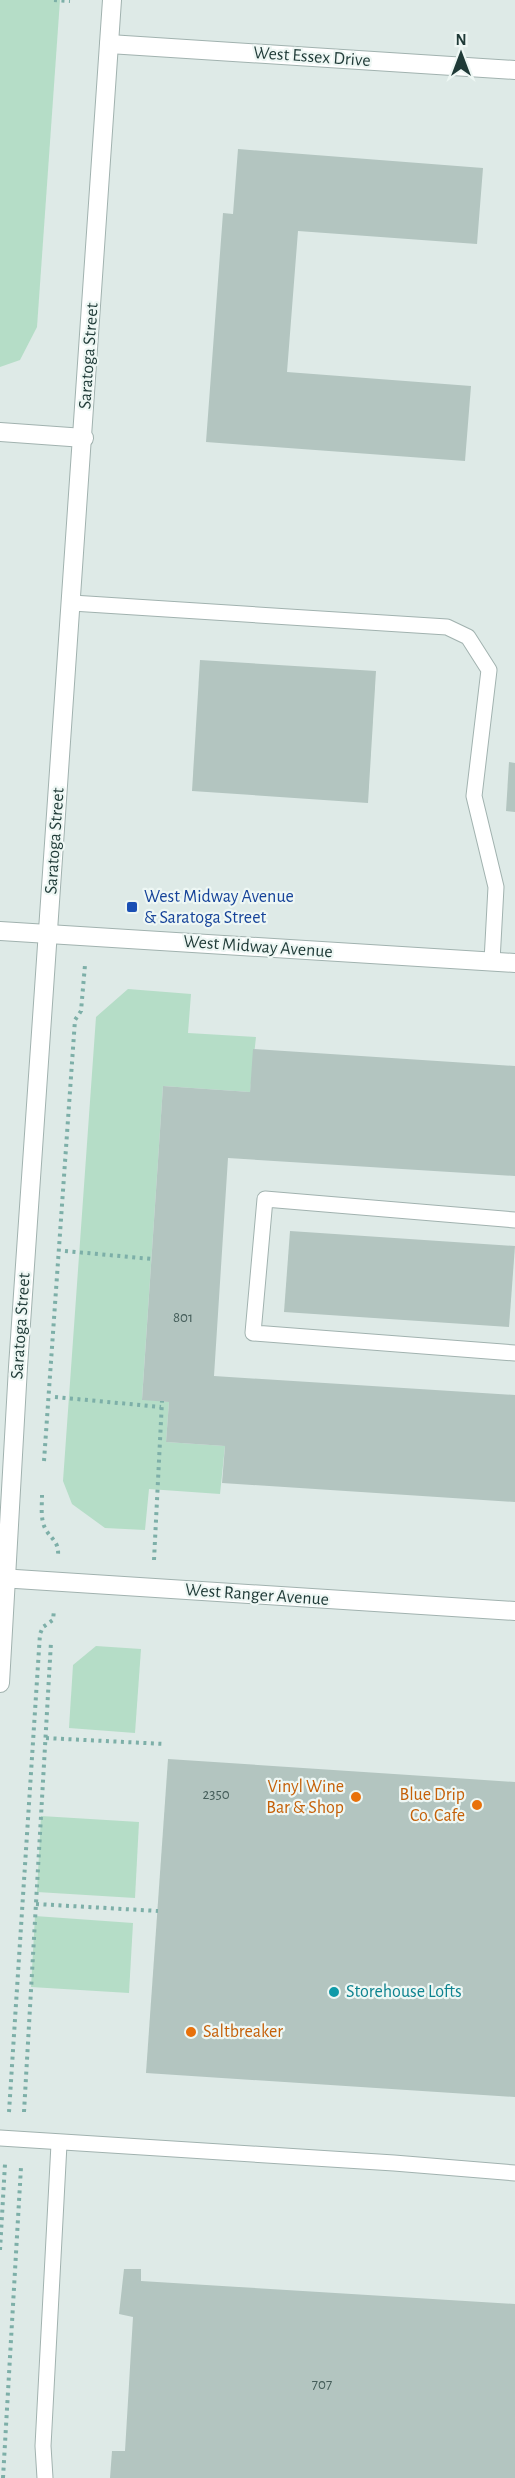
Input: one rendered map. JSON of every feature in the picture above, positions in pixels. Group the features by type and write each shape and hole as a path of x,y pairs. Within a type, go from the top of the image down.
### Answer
{"street":[{"name":"Saratoga Street","path":"0,1683 3,1578 84,438 112,0"},
{"name":"West Essex Drive","path":"109,44 515,70"},
{"path":"0,432 84,438"},
{"name":"West Midway Avenue","path":"0,931 515,963"},
{"name":"West Ranger Avenue","path":"3,1578 515,1611"}],"lane":[{"path":"72,603 447,627 468,637 489,670 474,796 496,887 492,961"},
{"path":"515,1220 265,1199 253,1333 515,1353"},
{"path":"0,2138 59,2144 394,2163 515,2173"},
{"path":"45,2478 43,2446 59,2144"}],"path":[{"path":"54,0 70,1"},
{"path":"65,1251 152,1259"},
{"path":"55,1397 161,1407"},
{"path":"153,1588 162,1401"},
{"path":"3,2478 51,1642"},
{"path":"46,1738 164,1744"},
{"path":"36,1904 158,1911"}],"green space":[{"path":"0,0 60,0 37,327 20,360 0,367"},
{"path":"128,989 191,994 188,1033 256,1037 250,1092 163,1086 142,1399 169,1402 166,1442 225,1446 220,1494 149,1489 145,1530 105,1528 72,1504 63,1481 96,1017"},
{"path":"96,1646 141,1649 135,1733 69,1728 73,1665"},
{"path":"41,1816 139,1822 135,1898 37,1892"},
{"path":"35,1916 133,1923 129,1993 31,1987"}],"building":[{"path":"238,149 483,168 477,244 298,231 287,372 471,386 465,461 206,442 223,213 233,214"},
{"path":"200,660 376,671 368,803 192,791"},
{"path":"509,762 515,763 515,812 506,811"},
{"path":"253,1049 515,1066 515,1176 228,1158 214,1376 515,1395 515,1502 222,1483 225,1446 166,1442 169,1402 142,1400 163,1086 250,1092"},
{"path":"290,1231 515,1246 509,1327 284,1312"},
{"name":"Storehouse Lofts","path":"168,1759 515,1782 515,2097 146,2073"},
{"path":"124,2269 141,2269 141,2281 515,2304 515,2478 110,2478 112,2451 125,2451 133,2317 119,2314"}],"place":[{"name":"West Midway Avenue & Saratoga Street","path":"132,907"},
{"name":"Vinyl Wine Bar & Shop","path":"356,1797"},
{"name":"Blue Drip Co. Cafe","path":"477,1805"},
{"name":"Storehouse Lofts","path":"334,1992"},
{"name":"Saltbreaker","path":"191,2032"}]}
